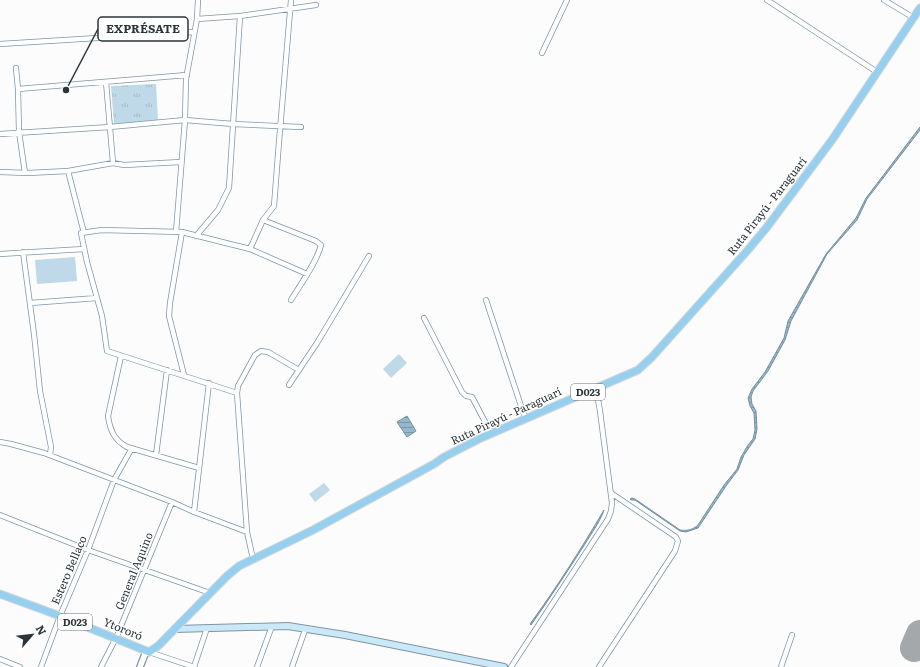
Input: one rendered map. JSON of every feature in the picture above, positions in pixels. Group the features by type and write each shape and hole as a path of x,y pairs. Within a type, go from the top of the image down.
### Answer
{"main road":[{"name":"Ruta Pirayú - Paraguarí","path":"149,652 158,646 239,566 319,527 444,457 491,433 638,370 656,353 767,227 832,140 920,8"},
{"name":"Ytororó","path":"0,594 60,616 149,652"},
{"path":"175,629 288,626 305,630 346,635 487,665 504,667"}],"street":[{"path":"176,232 187,75 197,19 198,0"},
{"path":"250,249 263,220 274,206 291,0"},
{"path":"542,53 567,0"},
{"path":"767,0 877,72"},
{"path":"884,0 914,18"},
{"path":"197,19 240,16 316,5"},
{"path":"196,236 218,210 229,188 240,16"},
{"path":"0,44 194,32"},
{"path":"16,68 19,132 25,173"},
{"path":"18,89 187,75"},
{"path":"106,82 113,163"},
{"path":"0,134 110,127 185,120 301,127"},
{"path":"0,172 25,173 68,171 113,163 124,165 181,162"},
{"path":"68,171 84,233"},
{"path":"263,220 316,241 321,246 320,251 291,300"},
{"path":"237,393 107,351 102,316 81,233 102,230 182,232 250,249 307,274"},
{"path":"182,232 169,316 184,375"},
{"path":"0,254 84,249"},
{"path":"24,252 40,391 51,447 50,455"},
{"path":"289,385 317,343 369,256"},
{"path":"30,303 97,298"},
{"path":"486,300 525,418"},
{"path":"424,318 462,392 466,396 472,397 491,433"},
{"path":"253,559 247,532 237,393 238,386 255,355 261,352 268,352 298,370"},
{"path":"121,356 108,416 109,426 115,437 123,445 199,468"},
{"path":"156,455 167,370"},
{"path":"194,512 209,384"},
{"path":"510,667 608,519 611,511 611,493 596,388"},
{"path":"0,442 50,455 247,532"},
{"name":"Estero Bellaco","path":"41,667 60,616 88,550 114,480 132,448"},
{"path":"599,667 675,551 678,541 676,537 611,493"},
{"name":"General Aquino","path":"101,667 116,638 172,502"},
{"path":"0,515 88,550 210,593"},
{"path":"257,667 272,626"},
{"path":"194,667 207,628"},
{"path":"292,667 305,630"},
{"path":"781,667 792,635"},
{"path":"140,667 145,654 149,652"},
{"name":"Ytororó","path":"149,652 194,667"},
{"path":"0,659 20,667"}],"green space":[{"path":"156,84 158,120 114,124 111,86"},
{"path":"75,257 77,281 37,284 35,260"},
{"path":"399,354 407,363 391,378 383,369"},
{"path":"324,483 330,490 315,502 309,494"}],"shaded area":[{"path":"920,127 920,130 867,199 857,220 827,254 791,321 785,340 768,371 753,391 751,397 752,404 756,411 757,429 755,439 744,455 738,470 698,528 686,532 680,531 635,500 631,500 630,499 632,498 635,499 680,530 689,530 698,525 724,485 737,469 741,457 753,439 755,430 754,413 748,398 752,389 765,372 784,338 788,321 826,254 856,218 866,198"},
{"path":"407,416 416,431 407,437 397,422"},
{"path":"604,510 585,544 531,625 530,624 587,539"}],"runway":[{"path":"914,648 920,634"}],"place":[{"name":"EXPRÉSATE","path":"66,90"}]}
